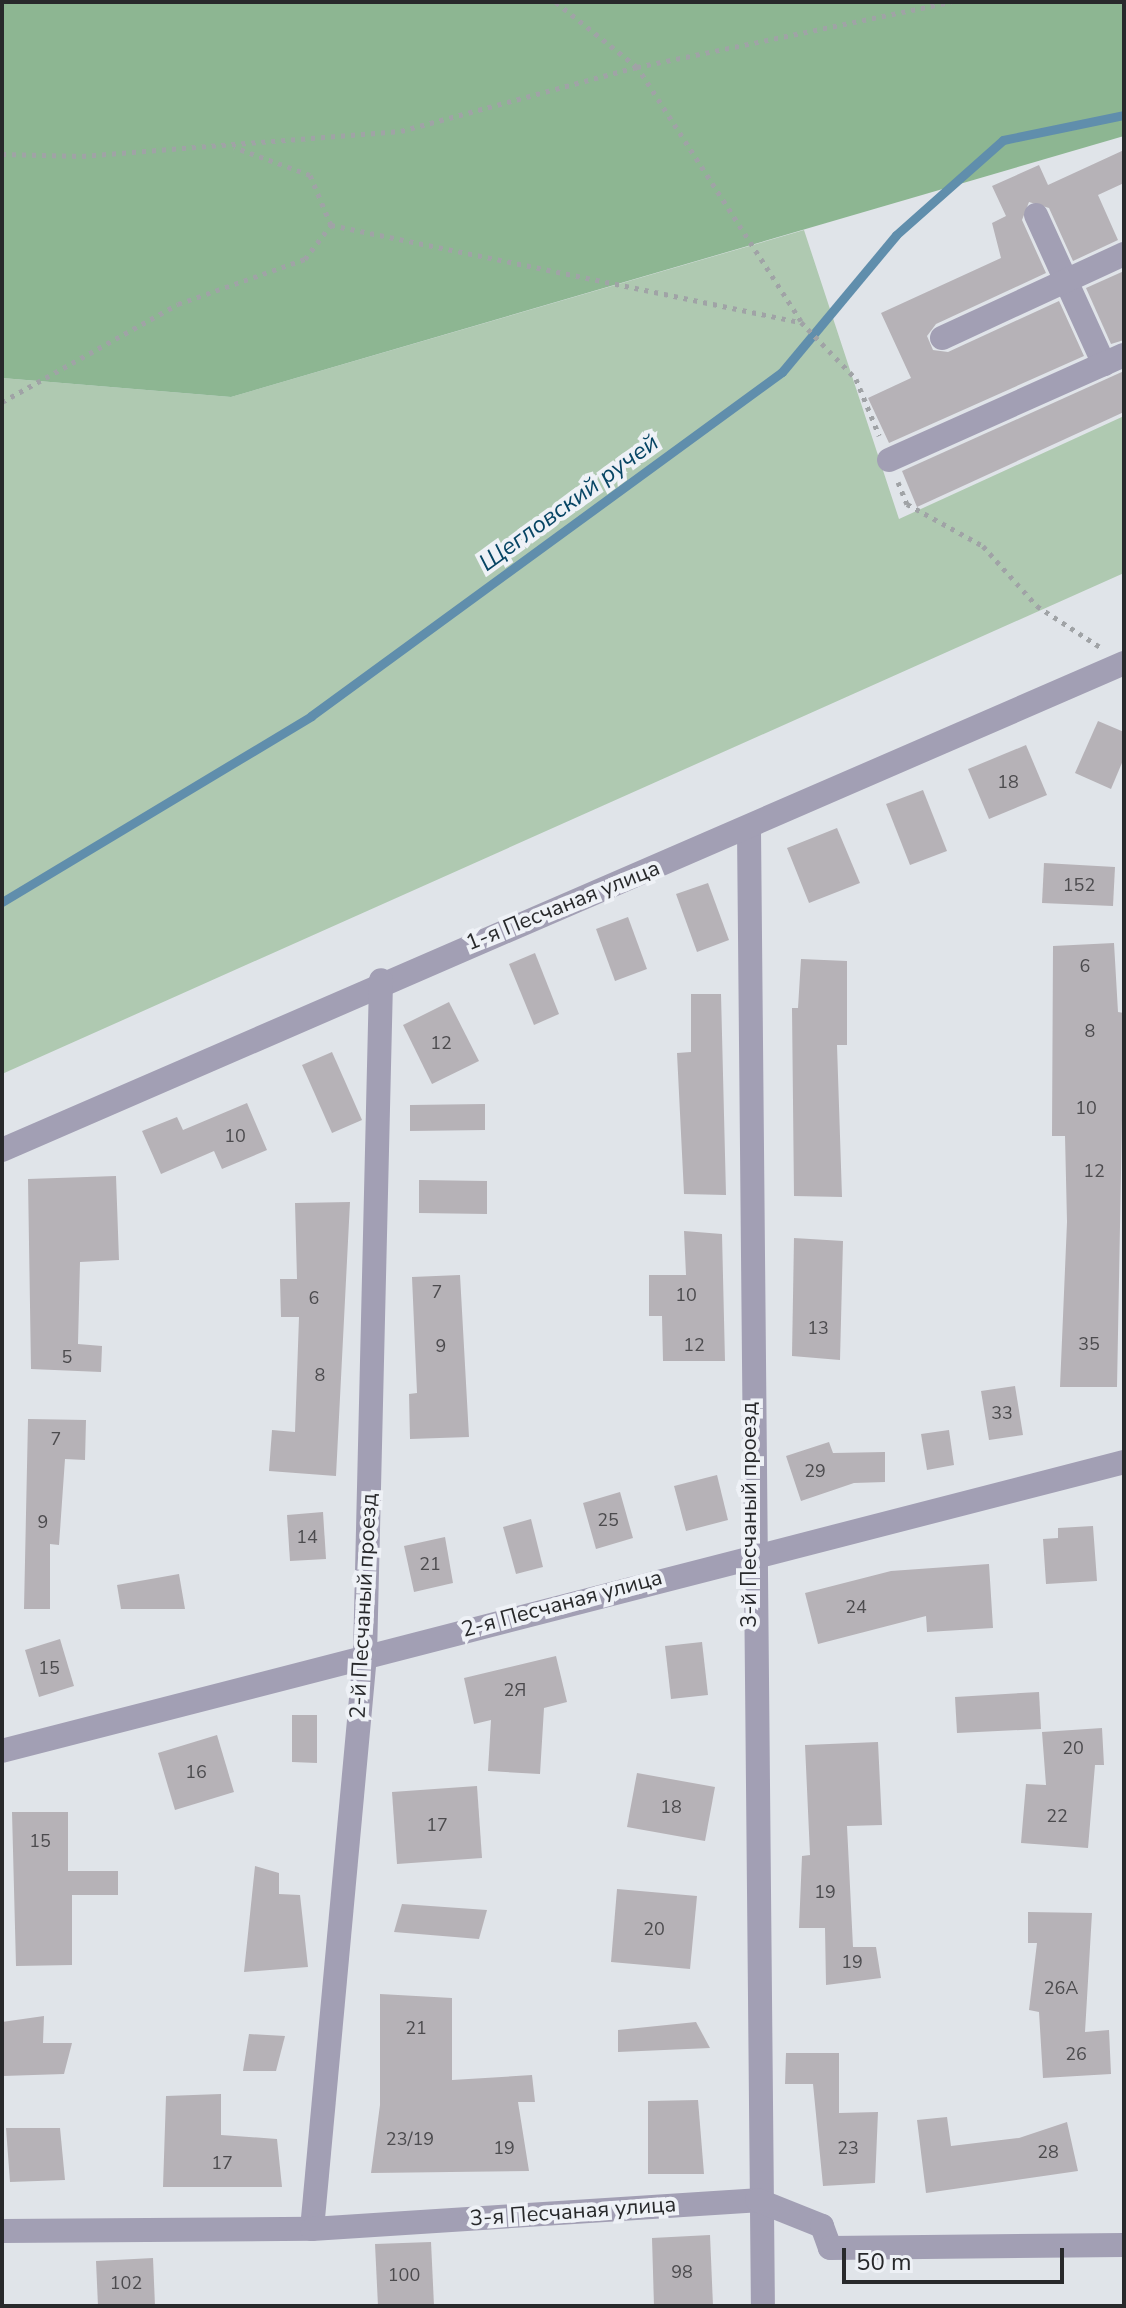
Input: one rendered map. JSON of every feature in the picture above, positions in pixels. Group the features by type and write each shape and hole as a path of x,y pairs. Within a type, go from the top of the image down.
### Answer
{"street":[{"path":"889,460 1114,359 1066,281 1036,215"},
{"path":"942,338 1124,254"},
{"name":"1-я Песчаная улица","path":"2,1150 381,980 749,830 1118,659"},
{"name":"3-й Песчаный проезд","path":"749,830 750,1555 757,2200 763,2306"},
{"name":"2-й Песчаный проезд","path":"312,2229 365,1656 381,980"},
{"name":"2-я Песчаная улица","path":"2,1751 750,1555 1124,1462"},
{"name":"3-я Песчаная улица","path":"2,2231 312,2229 757,2200 822,2226 830,2248 1124,2245"}],"path":[{"path":"556,2 637,67 802,323 856,379 907,504 983,546 1037,606 1118,659"},
{"path":"2,154 230,146 401,131 637,67 951,2"},
{"path":"230,146 310,175 331,225"},
{"path":"331,225 802,323"},
{"path":"2,402 178,304 305,259 331,225"}],"green space":[{"path":"2,2 1124,2 1124,136 231,397 2,378"},
{"path":"804,230 899,519 1124,416 1124,573 2,1074 2,378 231,397"}],"building":[{"path":"1124,150 1124,183 1098,195 1118,240 1073,261 1049,208 1029,202 1022,220 1046,273 936,324 927,336 933,350 948,352 1059,301 1084,356 889,443 868,398 911,378 881,313 1001,258 992,223 1006,216 992,186 1039,165 1048,185"},
{"path":"1124,271 1124,340 1111,344 1086,288"},
{"path":"1124,371 1124,412 917,507 902,471"},
{"path":"1098,721 1124,732 1124,758 1111,789 1075,773"},
{"path":"1026,745 1047,795 989,819 968,769"},
{"path":"923,790 947,851 910,865 886,804"},
{"path":"837,828 860,883 809,903 787,848"},
{"path":"1044,863 1115,867 1113,906 1042,903"},
{"path":"708,883 729,940 697,952 676,894"},
{"path":"628,917 647,969 615,981 596,929"},
{"path":"1114,943 1118,1012 1124,1013 1117,1387 1060,1387 1067,1222 1065,1136 1052,1136 1053,946"},
{"path":"535,953 559,1014 534,1025 509,964"},
{"path":"801,959 847,961 847,1045 837,1045 842,1197 794,1196 792,1008 798,1008"},
{"path":"691,994 721,994 726,1195 684,1194 677,1053 691,1052"},
{"path":"449,1002 479,1061 432,1084 403,1025"},
{"path":"332,1052 362,1120 332,1133 302,1065"},
{"path":"247,1103 267,1150 222,1169 214,1151 161,1174 142,1131 177,1117 183,1130"},
{"path":"485,1104 485,1130 410,1131 410,1105"},
{"path":"116,1176 119,1260 80,1262 78,1344 102,1346 101,1372 31,1369 28,1179"},
{"path":"419,1180 487,1181 487,1214 419,1213"},
{"path":"350,1202 336,1476 269,1471 272,1430 295,1432 299,1317 281,1317 280,1279 297,1279 295,1203"},
{"path":"684,1231 722,1234 725,1361 663,1361 662,1316 649,1316 649,1275 686,1275"},
{"path":"794,1238 843,1241 840,1360 792,1356"},
{"path":"460,1275 469,1437 410,1439 409,1394 417,1393 412,1277"},
{"path":"1015,1386 1023,1435 989,1440 981,1391"},
{"path":"28,1419 86,1420 85,1460 65,1459 59,1545 50,1544 50,1609 24,1609"},
{"path":"949,1430 954,1465 927,1470 921,1434"},
{"path":"829,1442 833,1453 885,1452 885,1482 854,1483 801,1501 786,1456"},
{"path":"717,1475 728,1520 686,1531 674,1486"},
{"path":"620,1492 633,1538 596,1549 583,1503"},
{"path":"323,1512 326,1559 290,1561 287,1515"},
{"path":"531,1519 543,1567 516,1574 503,1527"},
{"path":"1093,1526 1097,1581 1046,1584 1043,1539 1058,1538 1058,1528"},
{"path":"445,1537 453,1583 414,1592 404,1546"},
{"path":"989,1564 993,1628 927,1632 926,1616 818,1644 805,1593 891,1571"},
{"path":"179,1574 185,1609 121,1609 117,1585"},
{"path":"60,1639 74,1686 39,1697 25,1650"},
{"path":"702,1642 708,1695 671,1699 665,1646"},
{"path":"556,1656 567,1702 544,1708 540,1774 488,1771 491,1720 474,1724 464,1678"},
{"path":"1039,1692 1041,1729 957,1733 955,1697"},
{"path":"292,1715 317,1715 317,1763 292,1762"},
{"path":"1102,1728 1104,1765 1095,1765 1088,1848 1021,1843 1026,1784 1046,1785 1042,1732"},
{"path":"217,1735 234,1792 175,1810 158,1753"},
{"path":"878,1742 882,1825 847,1826 853,1947 876,1947 881,1978 826,1985 825,1928 799,1928 802,1856 810,1855 805,1745"},
{"path":"637,1773 715,1787 705,1841 627,1827"},
{"path":"477,1786 482,1858 397,1864 392,1792"},
{"path":"12,1812 68,1812 68,1871 118,1871 118,1895 72,1895 72,1965 16,1966"},
{"path":"255,1866 279,1873 279,1894 300,1895 308,1967 244,1972"},
{"path":"617,1889 697,1896 690,1969 611,1962"},
{"path":"402,1904 487,1910 479,1939 394,1932"},
{"path":"1028,1912 1092,1913 1085,2032 1109,2030 1111,2074 1043,2078 1039,2012 1029,2010 1037,1943 1028,1943"},
{"path":"380,1994 452,1998 452,2080 532,2075 535,2102 518,2102 529,2171 371,2173 380,2105"},
{"path":"44,2016 43,2043 72,2043 64,2074 3,2076 2,2022"},
{"path":"696,2022 710,2048 618,2052 618,2030"},
{"path":"249,2034 285,2036 276,2071 243,2071"},
{"path":"786,2053 839,2053 839,2113 878,2112 875,2183 823,2186 813,2084 785,2084"},
{"path":"221,2094 221,2135 277,2139 282,2187 163,2187 166,2096"},
{"path":"698,2100 704,2174 648,2174 648,2101"},
{"path":"947,2117 951,2146 1019,2138 1067,2122 1078,2171 926,2193 917,2120"},
{"path":"6,2128 60,2128 65,2180 10,2182"},
{"path":"710,2235 713,2306 654,2306 652,2238"},
{"path":"431,2242 434,2306 378,2306 375,2244"},
{"path":"153,2258 155,2306 98,2306 96,2261"}],"waterway":[{"name":"Щегловский ручей","path":"2,902 311,716 782,372 896,235 1003,140 1124,115"}]}
